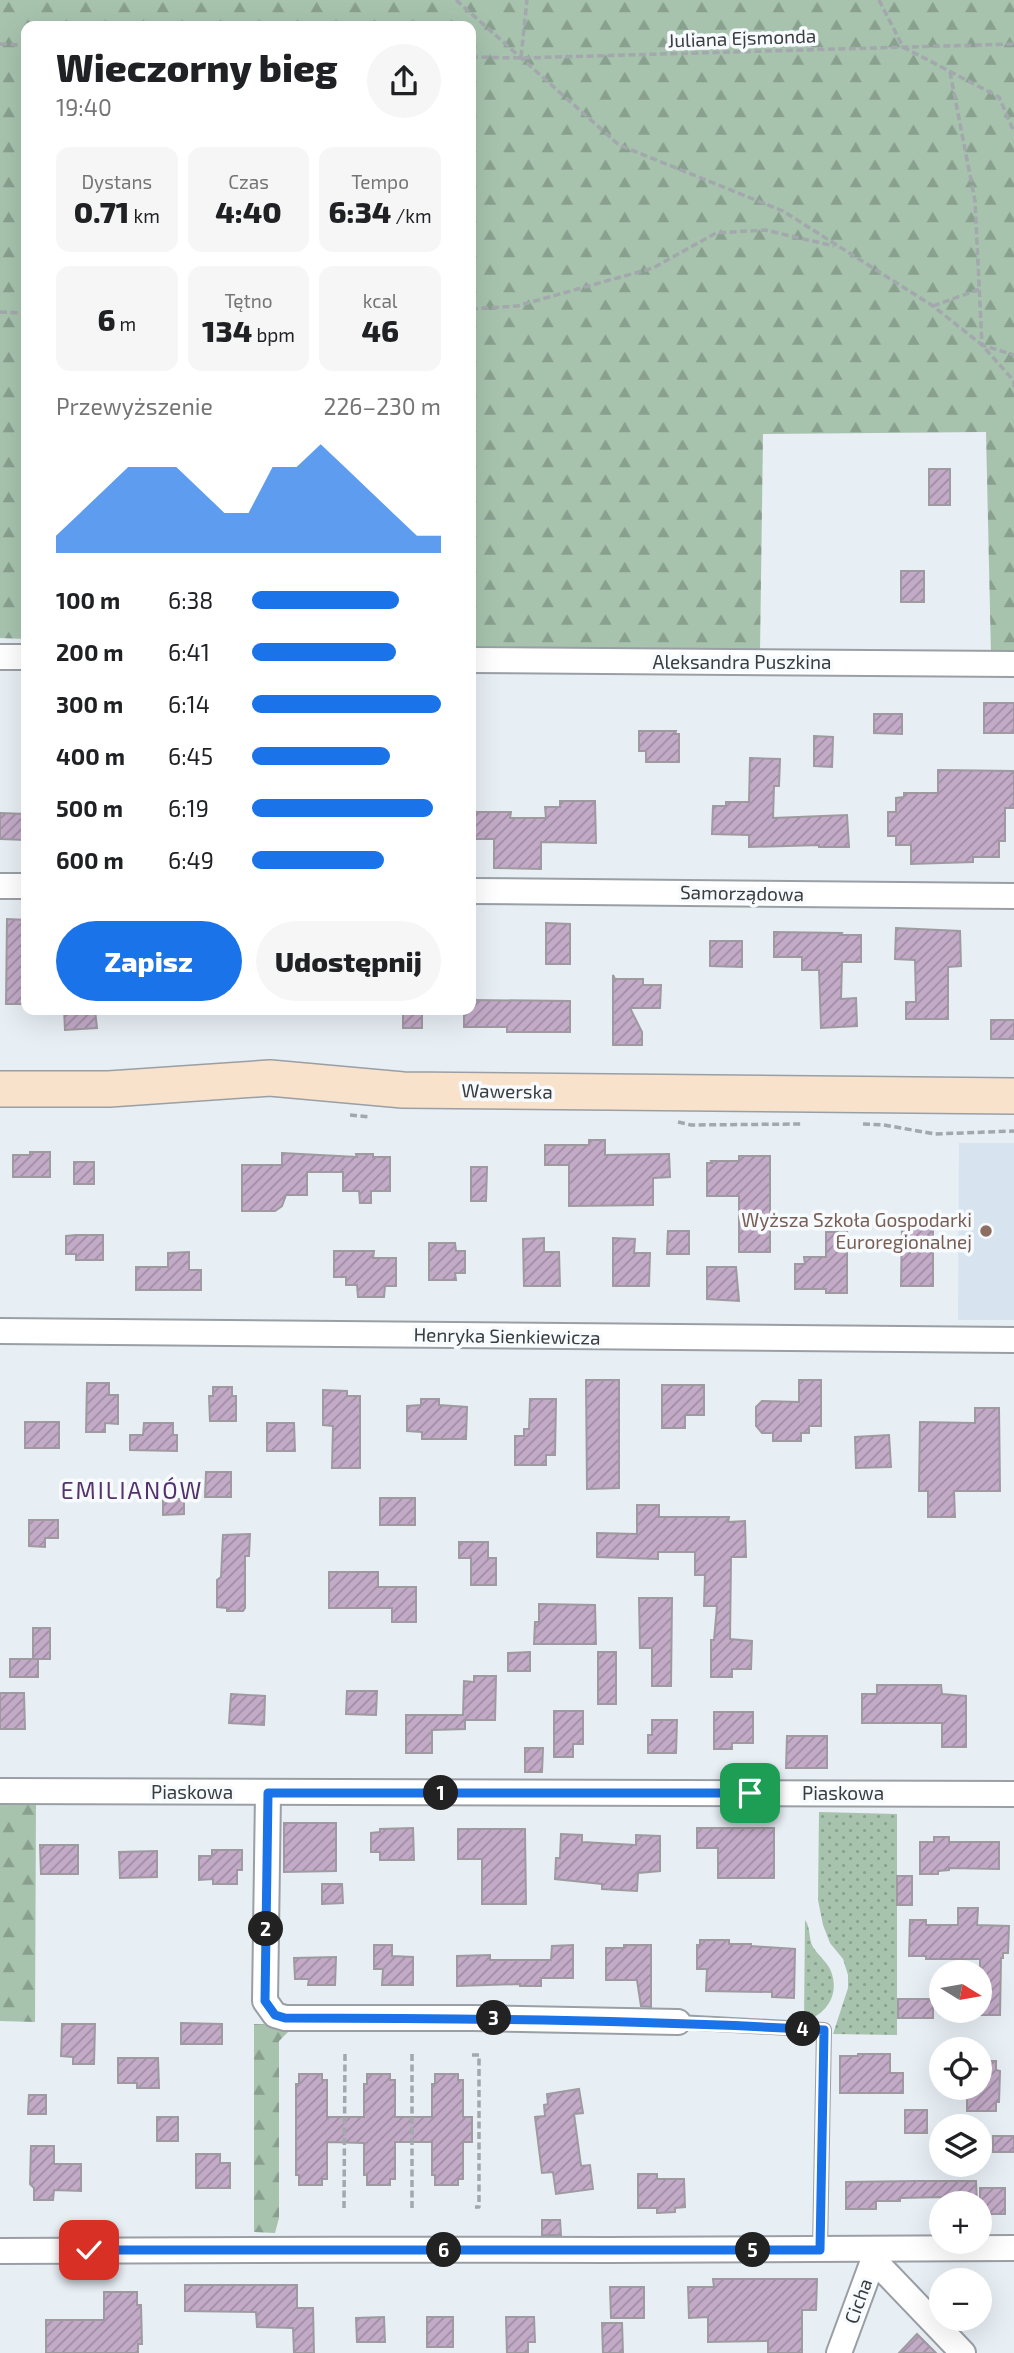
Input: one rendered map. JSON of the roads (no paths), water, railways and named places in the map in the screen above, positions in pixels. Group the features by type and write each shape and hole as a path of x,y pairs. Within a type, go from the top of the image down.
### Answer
{"street":[{"path":"0,657 21,657"},
{"name":"Aleksandra Puszkina","path":"476,660 1014,664"},
{"path":"0,886 21,886"},
{"name":"Samorządowa","path":"476,891 1014,896"},
{"name":"Wawerska","path":"0,1089 109,1089 270,1078 403,1090 1014,1096"},
{"name":"Henryka Sienkiewicza","path":"0,1331 1014,1340"},
{"name":"Piaskowa","path":"0,1791 1014,1794"},
{"path":"268,1793 265,2001 275,2015 285,2018 678,2022"},
{"path":"0,2251 820,2250 875,2254 1014,2248"},
{"path":"875,2254 963,2353"},
{"name":"Cicha","path":"839,2353 875,2254"}],"lane":[{"path":"678,2022 824,2030 820,2250"}],"place":[{"name":"Wyższa Szkoła Gospodarki Euroregionalnej","path":"986,1231"}],"district":[{"name":"EMILIANÓW","path":"132,1491"}]}
